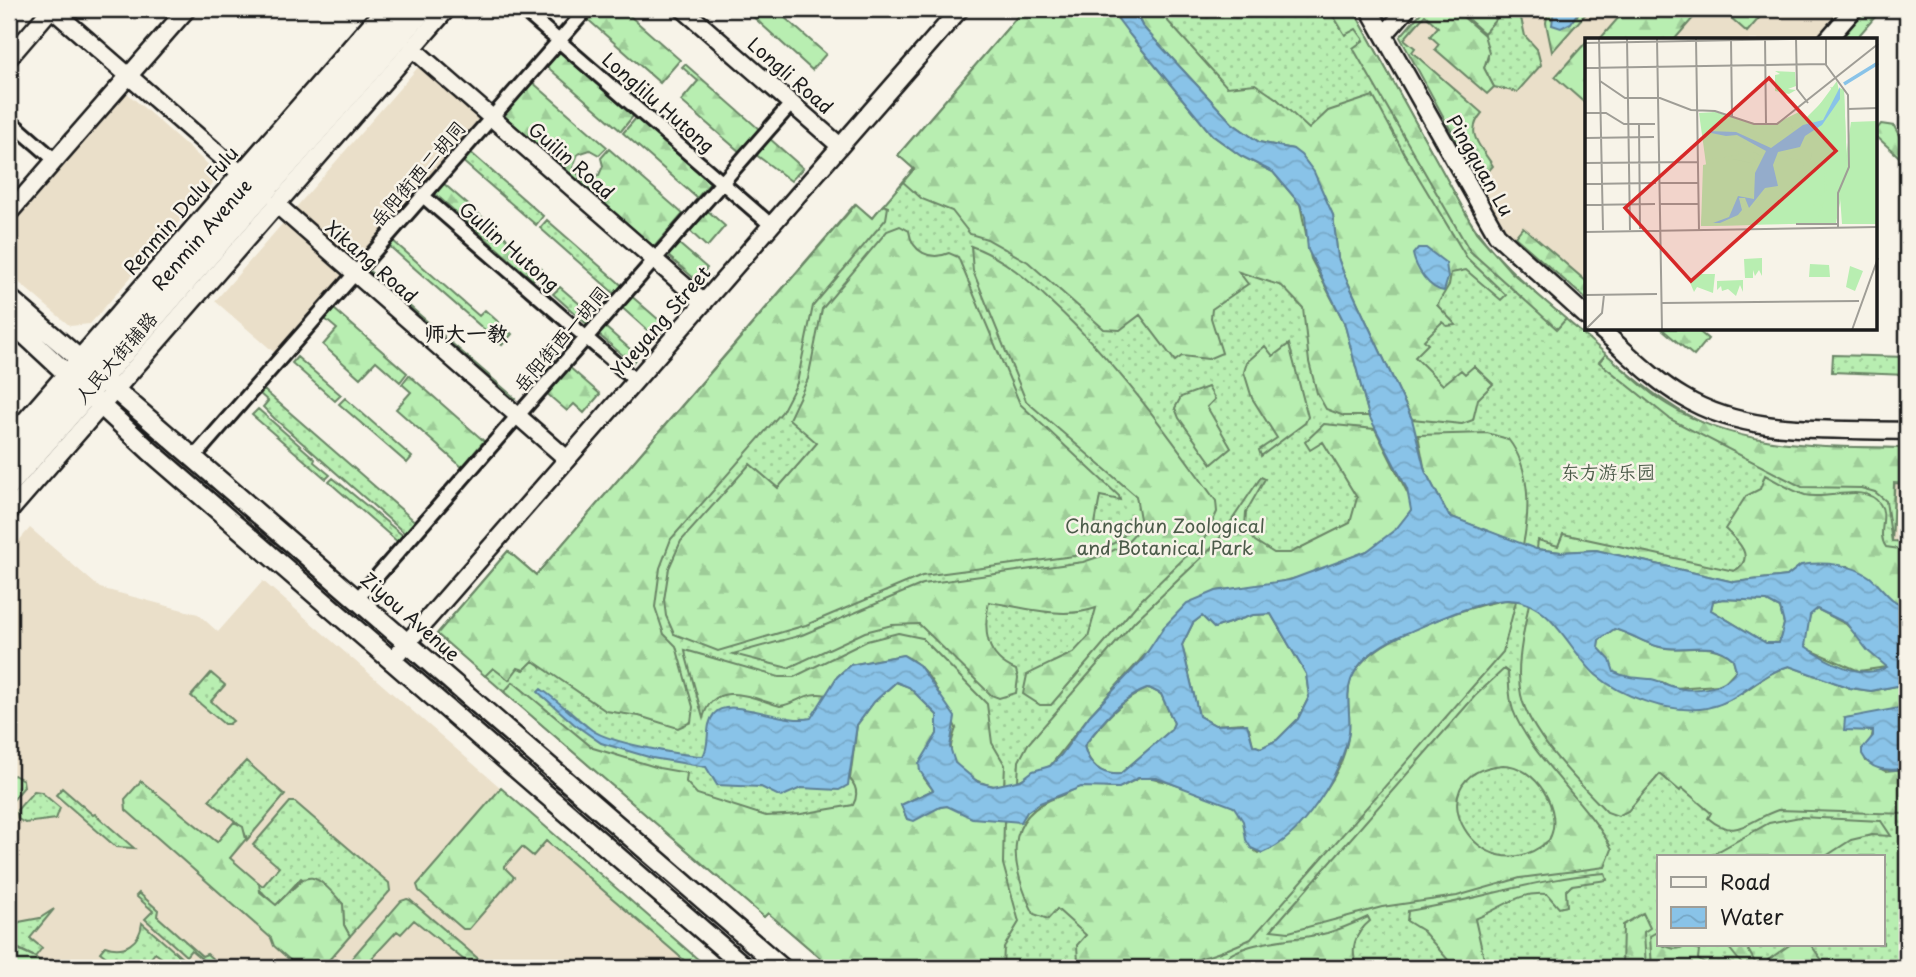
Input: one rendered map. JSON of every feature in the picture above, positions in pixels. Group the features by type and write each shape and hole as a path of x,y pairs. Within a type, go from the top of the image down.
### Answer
{"main road":[{"name":"Renmin Avenue","path":"9,486 381,14 405,9"},
{"name":"Renmin Avenue","path":"9,463 90,381 425,9"},
{"name":"Ziyou Avenue","path":"9,298 90,381 391,661 746,968"},
{"name":"Ziyou Avenue","path":"9,320 194,457 409,641 782,968"}],"street":[{"path":"9,58 51,9 240,173"},
{"path":"9,212 187,9"},
{"name":"人民大街辅路","path":"9,512 90,381 276,204 447,9"},
{"name":"Longlilu Hutong","path":"522,9 771,225"},
{"name":"岳阳街西二胡同","path":"194,457 587,9"},
{"name":"Longli Road","path":"683,9 840,146"},
{"name":"Yueyang Street","path":"391,661 960,9"},
{"name":"Pingquan Lu","path":"1369,9 1497,235 1585,314"},
{"path":"1384,35 1407,9"},
{"path":"1829,38 1854,9"},
{"name":"Renmin Dalu Fulu","path":"9,439 90,381 240,173 381,14"},
{"name":"Guilin Road","path":"412,48 704,303"},
{"name":"岳阳街西一胡同","path":"358,598 791,104"},
{"path":"9,120 55,160"},
{"name":"Gullin Hutong","path":"423,196 636,381"},
{"name":"Xikang Road","path":"276,204 567,459"},
{"path":"1602,331 1664,385 1722,416 1767,426 1907,431"}],"shaded area":[{"path":"1424,9 1842,9 1816,38 1585,38 1585,298 1504,228 1400,37"},
{"path":"420,65 481,118 353,265 292,212"},
{"path":"126,92 220,175 90,324 70,326 9,274 9,225"},
{"path":"283,223 343,275 275,353 215,301"},
{"path":"1896,448 1907,448 1907,542 1892,542"},
{"path":"30,528 100,588 198,614 218,632 263,581 708,968 9,968 9,552"}],"green space":[{"path":"592,9 622,9 680,60 660,83 585,17"},
{"path":"756,9 775,9 826,54 812,70 751,15"},
{"name":"Changchun Zoological and Botanical Park","path":"1024,9 1353,9 1479,234 1517,276 1648,389 1709,426 1752,439 1793,445 1896,448 1892,541 1907,542 1907,968 832,968 768,913 764,917 437,634 508,551 536,575 855,204 872,218 914,169 898,155"},
{"path":"1024,9 1117,9 1116,13 1130,35 1212,135 1241,156 1273,172 1300,204 1311,259 1344,322 1369,416 1344,416 1326,409 1317,393 1309,362 1303,308 1282,286 1239,272 1248,284 1212,309 1211,318 1222,353 1208,359 1182,356 1175,361 1140,315 1120,330 1104,329 1028,262 987,239 970,234 952,211 922,199 903,182 914,169 898,155"},
{"path":"1135,9 1157,9 1227,87 1255,84 1277,99 1309,129 1328,111 1373,96 1467,258 1506,295 1501,300 1466,270 1451,273 1449,285 1437,305 1456,325 1447,326 1442,322 1424,340 1428,344 1415,357 1443,385 1461,370 1465,374 1474,366 1493,384 1478,399 1473,420 1462,424 1412,419 1344,274 1338,258 1333,215 1307,163 1293,149 1259,142 1232,123 1142,26"},
{"path":"1329,9 1353,9 1476,232 1511,272 1566,319 1557,329 1470,251 1353,48 1364,40 1356,29 1345,35"},
{"path":"1424,9 1454,9 1484,35 1489,52 1484,68 1494,87 1487,94 1435,49 1439,44 1430,36 1438,27 1425,15 1404,39 1415,48 1412,52 1482,113 1474,127 1474,134 1493,166 1479,182 1400,37"},
{"path":"1454,9 1507,9 1505,11 1521,18 1525,36 1537,49 1541,65 1517,92 1494,87 1484,68 1488,58 1484,35"},
{"path":"1456,9 1505,9 1484,33"},
{"path":"1548,9 1554,9 1552,19 1577,16 1580,9 1590,9 1552,52 1546,23"},
{"path":"1626,9 1700,10 1676,38 1601,38"},
{"path":"1721,9 1767,9 1747,32"},
{"path":"1867,9 1882,9 1857,38 1842,38"},
{"path":"1585,43 1585,103 1555,77"},
{"path":"559,49 634,115 621,131 545,65"},
{"path":"685,64 759,129 740,152 681,101 698,81 682,67"},
{"path":"531,81 607,147 599,155 590,150 578,154 573,167 580,177 578,180 502,114"},
{"path":"637,117 711,182 697,198 623,133"},
{"path":"1881,124 1894,126 1907,150 1907,164 1878,138 1878,128"},
{"path":"769,138 803,168 791,181 755,154"},
{"path":"609,149 683,214 654,247 580,182 599,175 603,166 601,158"},
{"path":"469,151 543,216 536,225 461,160"},
{"path":"443,183 542,269 533,280 434,193"},
{"path":"856,204 872,218 883,205 888,207 886,219 813,306 797,383 782,412 671,539 660,568 655,607 664,634 676,646 693,707 691,722 678,728 639,716 606,711 533,661 524,670 518,668 509,680 493,668 485,676 437,634 508,551 536,575"},
{"path":"708,211 725,226 707,247 690,231"},
{"path":"547,220 625,288 617,296 540,228"},
{"path":"900,226 909,231 914,244 923,253 935,256 949,253 958,257 1020,404 1119,496 1120,500 1100,496 1095,524 1120,529 1128,519 1130,527 1115,542 1081,555 922,576 806,625 718,651 674,634 666,616 664,600 669,568 681,541 750,464 778,488 817,443 789,419 808,379 822,309 887,231"},
{"path":"1523,227 1585,280 1585,298 1515,237"},
{"path":"392,240 479,316 485,310 512,334 502,345 388,245"},
{"path":"678,243 707,268 696,280 667,255"},
{"path":"971,246 1005,263 1035,286 1098,350 1140,398 1216,501 1217,512 1205,538 1139,602 1051,705 1040,705 1023,694 1027,675 1073,653 1088,637 1096,608 1056,613 989,602 986,623 992,650 1006,665 1016,670 1018,678 1016,693 999,698 991,695 919,624 892,625 865,632 788,668 733,654 802,635 923,584 1083,562 1124,545 1138,530 1140,519 1136,496 1026,401 973,271"},
{"path":"367,269 444,336 439,342 362,274"},
{"path":"560,287 596,318 589,326 553,294"},
{"path":"629,294 666,326 656,338 619,305"},
{"path":"334,309 407,373 400,382 376,361 360,378 323,345 337,329 325,319"},
{"path":"605,327 638,356 632,363 599,335"},
{"path":"1664,331 1698,331 1708,339 1694,356"},
{"path":"448,340 515,398 510,404 443,346"},
{"path":"1289,344 1308,417 1305,423 1261,456 1259,450 1277,438 1252,398 1244,372 1247,362 1265,346 1273,356"},
{"path":"1606,354 1668,405 1696,420 1724,430 1784,443 1907,448 1907,484 1894,483 1892,542 1886,501 1875,492 1861,488 1802,487 1670,419 1599,362"},
{"path":"1833,355 1907,357 1907,375 1832,372"},
{"path":"297,357 341,395 335,401 292,363"},
{"path":"568,366 600,394 584,413 574,404 567,411 545,392"},
{"path":"409,375 484,441 462,467 396,409 411,392 402,384"},
{"path":"1208,387 1215,399 1207,407 1231,448 1212,464 1179,418 1175,408 1181,397"},
{"path":"264,390 418,524 408,536 263,407 268,401 260,394"},
{"path":"345,398 412,457 407,463 339,404"},
{"path":"258,409 330,475 326,479 252,415"},
{"path":"1324,424 1375,429 1411,500 1411,510 1397,529 1377,547 1305,576 1271,584 1216,591 1164,627 1153,646 1090,715 1050,766 1018,781 1019,761 1028,744 1135,621 1215,545 1261,477 1265,479 1246,512 1245,527 1255,541 1274,553 1290,553 1350,523 1357,498 1323,442 1310,450 1305,442"},
{"path":"1487,433 1508,439 1521,463 1527,490 1523,545 1449,516 1425,471 1418,435"},
{"path":"1765,475 1805,495 1865,494 1880,504 1883,514 1883,542 1886,547 1907,550 1907,608 1886,597 1879,587 1848,566 1801,565 1787,576 1734,582 1596,550 1561,552 1537,549 1538,540 1558,546 1563,534 1734,571 1741,566 1745,555 1740,544 1725,529 1746,496 1760,489"},
{"path":"333,478 406,538 400,544 329,482"},
{"path":"1504,600 1516,601 1503,652 1251,939 1209,956 1167,966 1101,966 1078,962 1077,945 1086,935 1057,909 1048,919 1034,914 1020,879 1016,845 1019,830 1027,816 1041,805 1085,785 1116,788 1141,778 1152,778 1235,808 1243,818 1249,843 1258,853 1304,816 1328,787 1345,752 1349,732 1349,685 1361,664 1376,650 1418,627 1465,610"},
{"path":"1713,601 1767,601 1780,608 1784,624 1779,644 1766,643 1711,610"},
{"path":"1529,603 1562,630 1601,674 1617,687 1662,705 1701,708 1725,702 1770,674 1789,666 1850,688 1871,691 1907,684 1907,709 1845,718 1861,729 1873,731 1871,741 1862,749 1866,761 1885,771 1907,769 1907,814 1778,810 1742,827 1727,828 1708,818 1711,813 1682,788 1680,791 1660,774 1628,811 1618,816 1607,812 1557,758 1526,710 1521,695 1519,672"},
{"path":"1817,609 1846,624 1887,667 1859,671 1808,649 1803,642 1811,612"},
{"path":"1271,614 1306,674 1309,697 1298,719 1277,740 1261,748 1253,745 1249,728 1243,723 1215,725 1199,716 1182,645 1193,623 1202,616 1214,628 1253,615"},
{"path":"1614,629 1660,647 1706,648 1724,653 1733,659 1736,670 1725,682 1718,685 1674,688 1662,682 1627,678 1614,673 1598,647 1599,640"},
{"path":"898,633 922,638 987,704 992,743 1005,765 1004,786 971,778 957,766 951,748 956,728 929,677 903,655 850,665 837,677 827,695 808,695 780,706 746,696 725,695 716,698 708,706 703,718 685,650 779,677 794,677 867,641"},
{"path":"1504,669 1508,672 1513,710 1521,727 1545,762 1589,814 1612,849 1605,867 1520,878 1457,896 1382,907 1289,932 1271,930 1475,696","holes":["1503,765 1515,767 1536,781 1544,792 1550,804 1553,828 1549,840 1524,855 1500,855 1479,845 1464,829 1457,809 1460,789 1475,773"]},
{"path":"211,673 225,685 211,701 233,721 229,724 224,724 191,696"},
{"path":"513,682 593,748 659,768 687,773 686,782 697,794 766,816 801,814 853,805 856,792 850,779 857,725 874,702 896,682 909,687 937,715 937,734 924,778 933,790 901,805 907,819 947,806 1004,820 1003,864 1019,922 1004,947 1003,968 832,968 768,913 764,917 504,692"},
{"path":"1149,688 1161,694 1174,723 1171,730 1120,774 1107,773 1097,768 1084,746 1121,705"},
{"path":"246,761 285,795 247,840 242,828 209,800"},
{"path":"14,775 23,780 24,787 9,805 9,777"},
{"path":"141,781 217,842 234,822 243,827 246,839 230,858 259,883 260,892 276,905 295,886 308,878 315,879 331,891 343,904 344,925 350,936 322,968 299,968 274,946 271,938 126,810 125,799"},
{"path":"62,788 134,848 116,847 56,795"},
{"path":"501,788 708,968 693,968 546,841 533,856 522,847 504,867 514,877 469,929 463,929 419,891 417,885"},
{"path":"34,791 41,792 60,808 56,819 25,823 18,819 17,810"},
{"path":"290,802 295,802 389,883 390,891 350,936 344,925 343,904 301,878 276,906 258,888 259,883 263,886 279,867 253,845"},
{"path":"1800,817 1881,821 1891,836 1872,835 1851,840 1828,855 1712,855 1769,823"},
{"path":"1605,873 1607,880 1572,885 1566,891 1567,906 1559,908 1547,894 1527,895 1475,919 1486,968 1455,968 1423,931 1407,921 1408,911 1555,880"},
{"path":"139,893 158,910 157,916 202,956 207,954 223,968 207,968 209,965 191,950 186,956 145,919 153,911 136,896"},
{"path":"407,899 489,968 474,968 414,920 401,934 397,931 372,958 383,968 356,968 352,958 401,901"},
{"path":"54,909 30,938 42,948 35,957 9,944 19,922 40,918"},
{"path":"1643,913 1650,928 1644,932 1646,968 1622,968 1623,925"},
{"path":"1368,917 1370,921 1355,942 1354,955 1358,968 1216,968 1225,958 1251,946 1327,933"},
{"path":"142,923 183,959 175,968 155,953 143,968 120,968 100,952 105,946 119,948 130,945 138,936"},
{"path":"1657,934 1657,946 1676,949 1691,946 1699,950 1698,959 1710,968 1652,968 1650,936"},
{"path":"9,945 35,957 48,968 9,968"},
{"path":"1728,946 1746,946 1757,966 1745,968"},
{"path":"1788,946 1812,946 1828,968 1769,968 1768,960"}],"water":[{"path":"1117,9 1135,9 1142,26 1232,123 1259,142 1293,149 1314,172 1333,215 1338,258 1344,274 1412,419 1425,471 1449,516 1536,549 1561,552 1596,550 1734,582 1787,576 1801,565 1846,566 1870,577 1891,598 1907,608 1907,684 1871,691 1850,688 1789,666 1767,676 1726,702 1700,709 1673,708 1631,696 1596,675 1558,628 1536,608 1507,600 1482,604 1394,639 1379,647 1360,665 1349,686 1349,732 1345,748 1329,784 1318,802 1291,834 1262,853 1251,848 1246,840 1243,821 1234,807 1157,778 1138,778 1119,788 1081,787 1040,803 1027,812 1021,822 972,818 947,806 914,821 907,819 901,805 933,790 920,771 919,764 937,734 937,715 909,687 896,682 874,702 857,725 848,785 839,790 801,788 781,797 761,787 717,785 706,767 652,758 601,743 574,724 538,692 541,689 601,735 645,748 703,756 711,719 721,709 744,709 787,718 811,718 837,677 850,665 903,655 919,665 955,717 950,747 955,763 978,782 993,786 1021,780 1033,771 1050,766 1061,755 1090,715 1142,660 1164,627 1187,603 1216,591 1290,580 1367,551 1396,529 1411,510 1407,489 1369,416 1344,322 1308,250 1305,216 1300,204 1273,172 1241,156 1212,135 1118,19","holes":["1713,601 1767,601 1780,608 1784,624 1779,643 1766,643 1711,610","1817,609 1846,623 1868,651 1887,667 1867,672 1844,667 1805,646 1810,615","1271,614 1306,674 1309,697 1298,719 1277,740 1261,748 1253,745 1247,724 1215,725 1199,716 1182,645 1193,623 1202,616 1214,628 1253,615","1614,629 1660,647 1715,649 1733,659 1736,670 1731,677 1716,686 1697,689 1628,677 1614,672 1610,660 1598,647 1599,640","1149,688 1161,694 1174,723 1171,730 1120,774 1101,771 1092,763 1084,746 1105,720 1130,698"]},
{"path":"1554,9 1580,9 1571,23 1561,28 1552,25"},
{"path":"1418,248 1426,248 1446,263 1448,278 1444,291 1433,286 1420,272 1413,254"},
{"path":"1899,708 1907,709 1907,769 1887,770 1876,767 1862,754 1862,749 1873,736 1873,731 1844,730 1845,718"}],"district":[{"name":"师大一教","path":"466,332"}],"park label":[{"name":"东方游乐园","path":"1608,471"}]}
